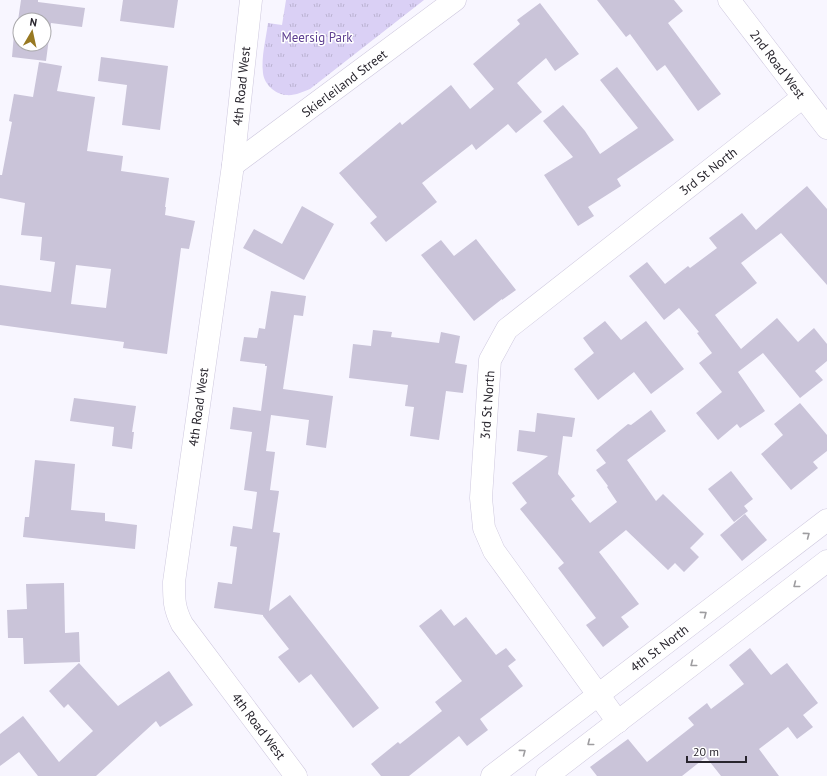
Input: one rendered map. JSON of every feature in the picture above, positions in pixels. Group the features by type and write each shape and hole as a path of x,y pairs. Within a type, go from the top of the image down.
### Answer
{"street":[{"name":"4th Road West","path":"251,0 233,165 174,582 174,596 176,612 182,624 296,776"},
{"name":"Skierleiland Street","path":"233,165 455,0"},
{"name":"2nd Road West","path":"729,0 827,128"},
{"name":"3rd St North","path":"618,722 494,551 484,528 481,498 490,360 507,329 802,97"},
{"name":"4th St North","path":"492,776 827,520"},
{"path":"547,776 827,561"}],"green space":[{"name":"Meersig Park","path":"286,0 424,0 310,89 298,94 289,95 278,93 271,88 265,81 263,73 263,54 268,23 282,25"}],"building":[{"path":"21,0 38,0 38,2 85,8 82,27 52,23 52,12 19,12"},
{"path":"123,0 178,0 174,28 120,21"},
{"path":"597,0 674,0 683,11 668,23 721,94 698,111 665,65 657,71 630,34 626,37"},
{"path":"540,3 579,54 555,71 546,58 517,83 542,112 516,133 508,124 476,150 472,144 422,183 437,202 386,242 370,223 377,217 339,173 400,122 402,125 451,85 470,109 494,89 473,64 520,24 517,20"},
{"path":"12,52 47,52 46,61 12,57"},
{"path":"101,57 168,66 160,130 122,125 127,85 98,81"},
{"path":"39,62 62,66 57,91 95,97 87,151 123,156 121,171 169,178 165,215 195,221 189,249 181,248 167,354 123,348 124,342 0,325 0,285 51,292 55,262 40,260 42,237 21,235 25,203 0,198 0,175 2,175 12,122 9,121 14,94 33,97","holes":["76,265 111,269 106,308 71,304"]},
{"path":"617,67 674,140 617,179 621,186 588,207 594,216 578,226 544,175 573,157 543,121 563,105 585,131 600,154 638,128 600,80"},
{"path":"807,186 827,209 827,285 781,233 741,263 757,283 715,315 741,349 777,318 798,342 814,328 827,344 827,361 815,371 823,380 800,398 763,353 738,372 765,411 740,428 737,424 718,440 696,413 722,392 699,363 712,353 697,333 699,332 679,308 664,320 629,276 647,262 665,284 688,266 690,268 717,248 709,238 742,213 756,230"},
{"path":"302,206 334,224 304,280 243,248 254,229 282,244"},
{"path":"476,239 516,290 474,321 421,255 441,240 454,256"},
{"path":"271,291 306,296 303,316 294,315 283,389 333,396 326,448 306,445 309,420 271,415 266,451 275,452 270,490 279,491 273,532 280,533 269,611 290,595 379,708 353,728 311,674 299,683 278,657 289,649 263,615 214,608 218,582 232,584 237,547 230,546 233,526 252,529 257,492 244,490 252,432 230,429 233,407 261,411 267,366 265,366 265,364 240,361 244,337 257,338 259,328 265,329"},
{"path":"605,321 621,340 646,321 684,369 651,394 634,372 598,400 574,369 594,353 583,338"},
{"path":"373,330 392,332 391,337 439,343 441,332 460,336 455,363 467,365 463,393 446,391 439,440 410,436 414,407 405,406 408,385 349,378 353,344 371,346"},
{"path":"74,398 136,406 132,432 134,432 132,449 112,446 114,427 70,421"},
{"path":"800,403 827,435 827,451 813,462 818,468 791,490 761,454 783,435 774,424"},
{"path":"651,410 666,431 627,460 656,501 663,494 704,534 690,548 699,557 684,572 675,563 668,570 626,530 599,552 639,604 621,617 629,627 603,647 586,625 596,618 558,568 564,563 520,509 527,503 512,483 548,456 517,451 519,430 535,432 537,413 575,418 572,437 563,436 558,474 575,496 571,499 590,523 617,502 607,487 608,486 596,470 606,463 596,450 628,424 631,425"},
{"path":"35,460 75,464 71,510 105,513 105,521 137,525 135,549 23,537 25,517 29,517"},
{"path":"731,471 753,499 744,506 748,511 734,522 708,489"},
{"path":"745,514 767,540 742,561 720,535"},
{"path":"64,583 65,633 79,632 80,662 24,664 23,638 8,638 7,610 27,609 26,584"},
{"path":"441,609 454,626 466,617 496,655 506,648 516,660 508,666 523,686 480,719 488,730 467,746 459,736 409,776 381,776 371,764 398,742 400,744 442,711 435,702 462,681 419,626"},
{"path":"750,648 771,675 787,663 818,703 803,715 813,727 797,739 788,727 759,749 779,776 721,776 706,757 682,776 597,776 590,767 628,739 647,762 694,725 688,718 707,703 711,709 744,684 729,665"},
{"path":"79,663 118,706 169,671 193,705 160,727 156,721 96,776 38,776 19,752 0,766 0,734 23,716 59,762 93,731 68,704 64,708 49,691"}]}
